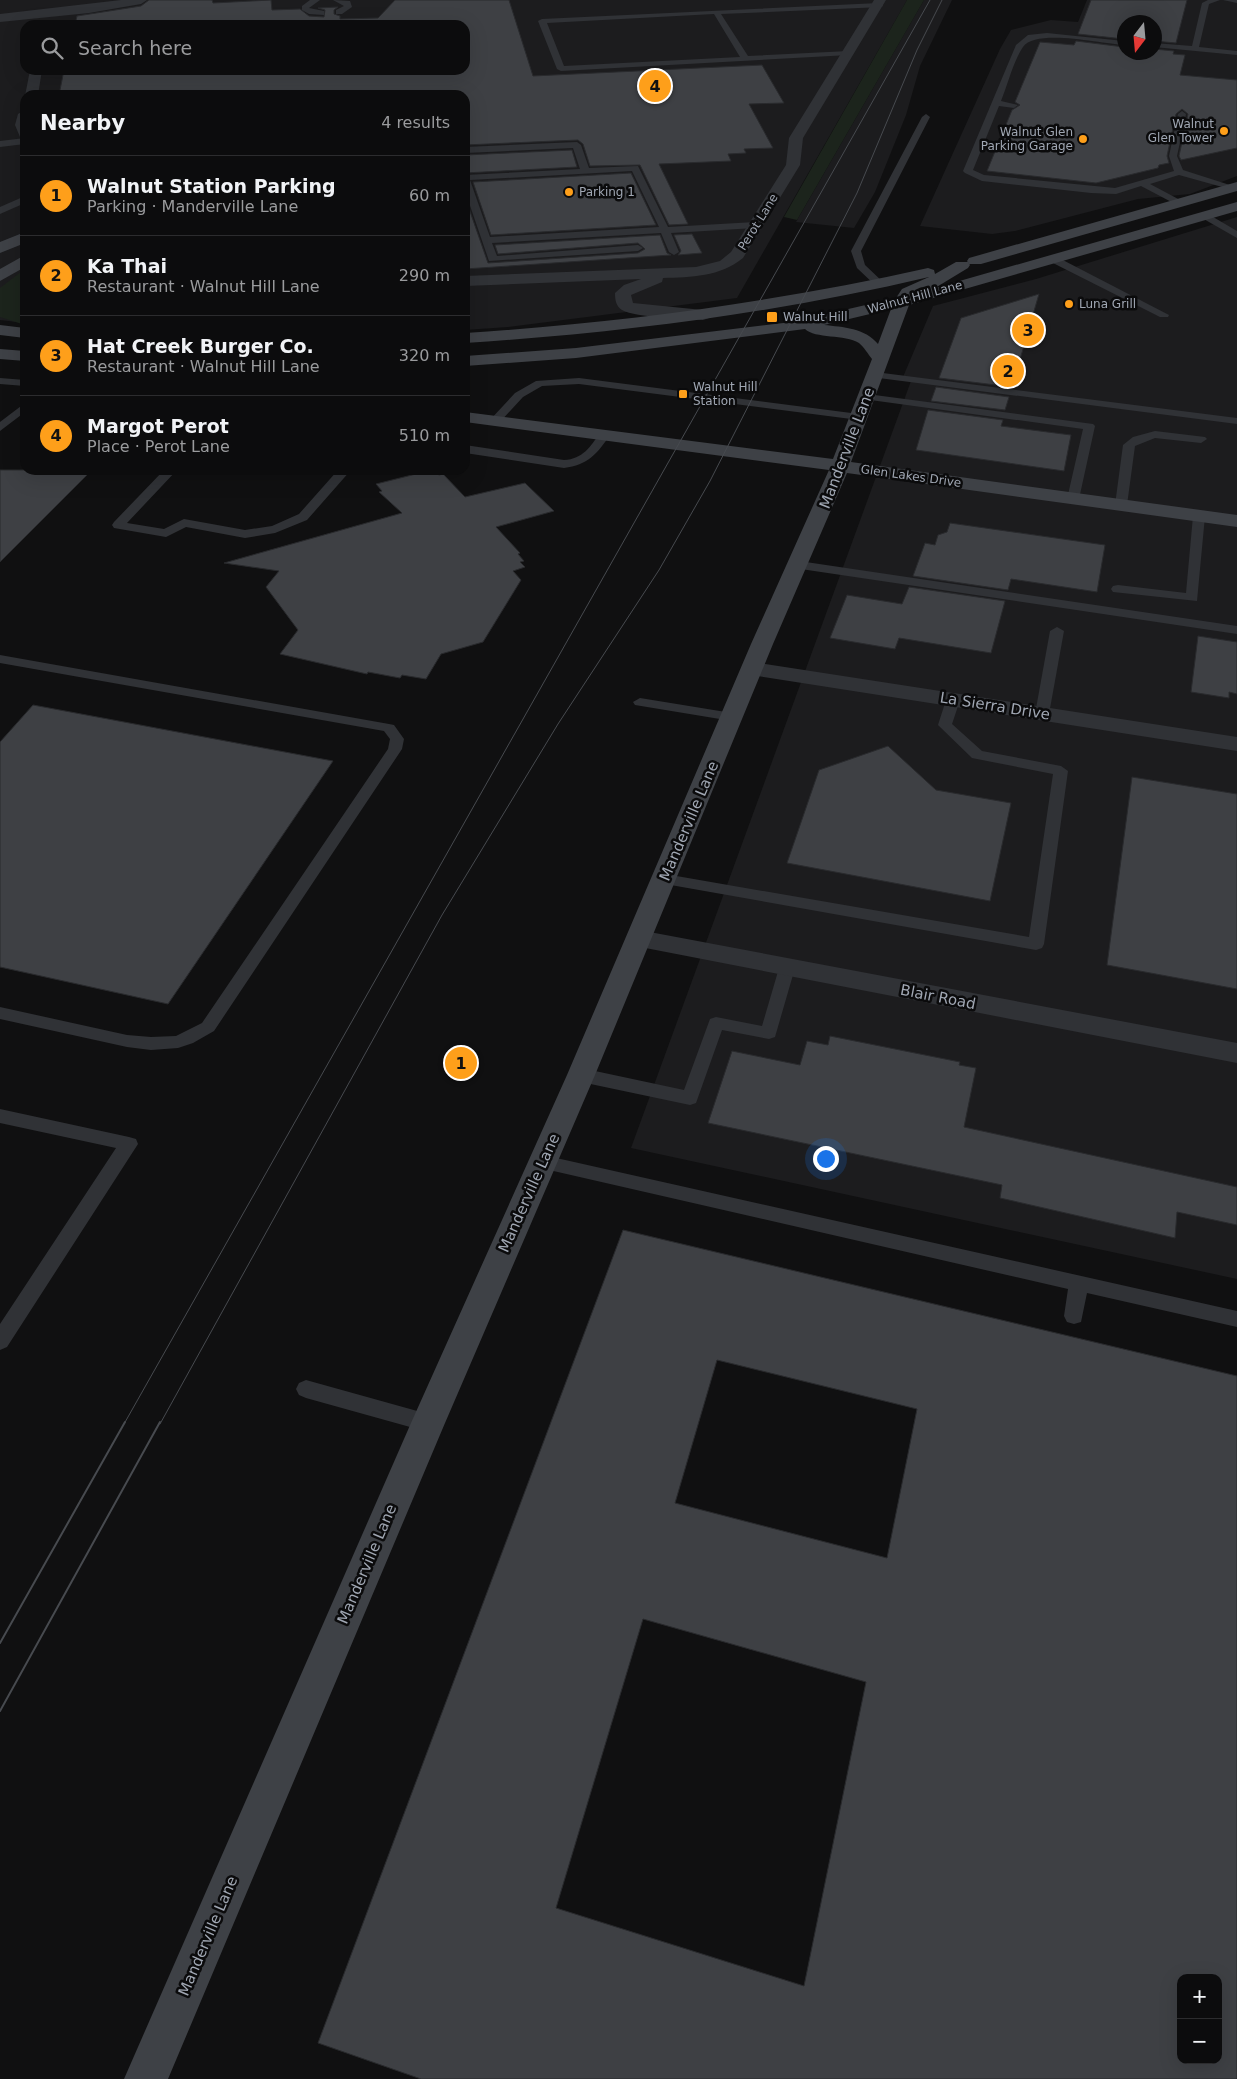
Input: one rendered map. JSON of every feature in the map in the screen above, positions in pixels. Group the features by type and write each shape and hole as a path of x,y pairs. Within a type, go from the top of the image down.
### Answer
{"street":[{"path":"0,18 42,20 141,0"},
{"name":"Perot Lane","path":"494,280 678,273 711,270 726,264 737,255 792,165 796,138 880,2"},
{"path":"32,90 35,75"},
{"name":"Walnut Hill Lane","path":"470,338 552,333 703,315 880,284 962,265 1233,187"},
{"path":"1179,202 1205,216"},
{"name":"Walnut Hill Lane","path":"470,361 576,353 792,327 902,302 1237,206"},
{"path":"0,248 20,239"},
{"path":"0,276 20,263"},
{"path":"902,302 908,292 926,286 962,265"},
{"path":"678,273 630,288 624,293 623,301 627,306 637,309 703,315"},
{"path":"470,280 494,280"},
{"path":"470,285 494,280"},
{"name":"Manderville Lane","path":"146,2079 428,1422 581,1075 732,717 799,565 840,466 902,302"},
{"path":"792,327 849,332 866,340 878,367"},
{"path":"0,330 20,332"},
{"path":"470,333 489,337"},
{"path":"0,354 20,356"},
{"name":"Glen Lakes Drive","path":"470,418 1237,521"},
{"name":"La Sierra Drive","path":"753,668 1237,744"},
{"name":"Blair Road","path":"639,939 1237,1053"}],"lane":[{"path":"316,0 309,3 305,8 309,12 321,12"},
{"path":"337,0 347,4 348,7 339,12"},
{"path":"1195,49 1206,3 1216,0"},
{"path":"1227,0 1237,1"},
{"path":"849,53 561,69 542,21 880,2"},
{"path":"716,12 746,60"},
{"path":"1117,44 1111,45 1099,37 1062,40 1047,35 1031,37 1020,45 968,171 982,178 1013,177 1116,190 1146,184 1179,172 1233,187"},
{"path":"1162,47 1237,53"},
{"path":"996,103 1014,105"},
{"path":"1179,172 1173,156 1182,114"},
{"path":"880,284 859,266 855,259 856,252 926,117"},
{"path":"0,144 20,142"},
{"path":"470,150 577,145 584,171"},
{"path":"470,178 635,168 674,252"},
{"path":"1124,176 1146,184 1179,202"},
{"path":"470,192 493,259 638,248"},
{"path":"0,211 20,201"},
{"path":"1205,216 1237,235"},
{"path":"487,240 756,225"},
{"path":"1053,259 1164,315"},
{"path":"878,367 1237,421"},
{"path":"0,380 20,382"},
{"path":"495,420 519,395 540,383 579,381 859,417"},
{"path":"867,397 1089,426 1073,498"},
{"path":"0,428 20,410"},
{"path":"1121,505 1129,445 1134,440 1162,434 1201,439"},
{"path":"470,451 564,464 578,463 589,456 604,435"},
{"path":"166,475 118,524 166,532 184,523 245,534 274,529 303,517 341,475"},
{"path":"1118,589 1192,598 1200,516"},
{"path":"799,565 1237,630"},
{"path":"1042,714 1057,631"},
{"path":"0,674 7,660 389,728 397,739 395,749 208,1027 189,1040 173,1045 148,1044 127,1042 0,1013"},
{"path":"665,879 1036,944 1061,771 978,755 945,726 953,700"},
{"path":"640,702 732,717"},
{"path":"581,1075 690,1098 716,1023 769,1033 787,968"},
{"path":"0,1341 129,1144 3,1122"},
{"path":"543,1162 1237,1319"},
{"path":"1074,1316 1079,1283"},
{"path":"306,1388 428,1422"}],"shaded area":[{"path":"0,0 907,0 737,298 508,327 470,330 470,90 20,90 20,322 0,320"},
{"path":"907,0 924,0 797,220 784,217"},
{"path":"924,0 952,0 920,66 906,115 875,192 854,228 796,222"},
{"path":"1087,0 1237,0 1237,176 1190,194 1138,199 1015,231 992,234 920,226 1000,49 1011,30 1051,20 1078,22"},
{"path":"1237,217 1237,420 903,377 933,306 1036,279"},
{"path":"20,273 20,323 0,317 0,288"},
{"path":"911,381 1237,422 1237,1279 631,1148"}],"building":[{"path":"149,0 212,0 213,3 271,0 272,10 300,9 309,16 324,17 325,10 318,8 338,7 334,10 334,14 340,16 340,19 378,18 395,0 509,0 533,76 762,65 784,103 749,104 773,148 744,149 746,153 728,154 731,161 659,164 688,224 669,225 640,165 590,166 583,144 578,140 470,145 470,90 60,90 63,75 470,75 470,20 76,20 77,16 141,6"},
{"path":"1091,0 1187,0 1176,43 1162,42 1162,15 1117,15 1117,38 1078,34"},
{"name":"Walnut Glen Parking Garage","path":"1076,41 1117,46 1117,60 1162,60 1162,50 1174,51 1173,54 1185,55 1180,75 1237,80 1237,148 1181,160 1179,156 1188,114 1182,109 1176,114 1167,156 1169,163 1159,165 1158,168 1096,183 987,171 1012,110 1020,105 1015,102 1040,42 1074,45"},
{"path":"572,150 577,167 470,173 470,155"},
{"path":"631,173 656,225 491,235 473,182"},
{"path":"470,211 488,263 638,253 645,249 638,243 498,254 495,245 660,235 667,253 671,255 470,269"},
{"path":"692,234 702,253 678,255 681,251 674,235"},
{"path":"1039,294 1012,387 939,378 961,318"},
{"path":"936,387 1009,397 1005,410 931,401"},
{"path":"928,410 1003,420 1001,426 1071,435 1064,471 916,450"},
{"path":"0,470 20,470 20,475 87,475 0,562"},
{"path":"412,475 444,475 465,497 525,483 554,511 496,527 520,553 518,554 524,561 520,562 525,567 513,571 521,580 483,642 441,654 426,679 402,675 400,678 368,672 367,674 280,654 298,630 266,587 279,571 224,563 402,513 379,492 382,491 376,484"},
{"path":"950,523 1105,545 1097,592 1011,579 1008,590 913,576 925,543 935,545 938,535 947,532"},
{"path":"909,587 1005,601 991,653 899,638 895,649 830,638 847,595 902,604"},
{"path":"1198,636 1237,642 1237,694 1229,692 1229,698 1191,692"},
{"path":"33,705 333,761 168,1004 0,967 0,742"},
{"path":"888,746 936,790 1011,803 990,901 787,863 819,770"},
{"path":"1132,777 1237,794 1237,989 1107,965"},
{"path":"830,1036 960,1062 959,1065 976,1068 964,1127 1237,1187 1237,1225 1177,1212 1175,1238 1000,1198 1002,1185 708,1123 732,1051 800,1065 807,1041 828,1045"},
{"path":"623,1230 1237,1376 1237,2079 421,2079 318,2043","holes":["717,1360 917,1409 887,1558 675,1503","643,1619 866,1682 804,1986 556,1908"]}],"tram line":[{"path":"124,1424 930,0"},
{"path":"160,1424 442,915 558,724 659,570 710,481 857,193 917,50 942,0"},
{"path":"0,1643 125,1422"},
{"path":"0,1711 160,1422"}],"place":[{"name":"Margot Perot","path":"655,86"},
{"name":"Walnut Glen Tower","path":"1224,131"},
{"name":"Walnut Glen Parking Garage","path":"1083,139"},
{"name":"Parking 1","path":"569,192"},
{"name":"Luna Grill","path":"1069,304"},
{"name":"Walnut Hill","path":"772,317"},
{"name":"Hat Creek Burger Co.","path":"1028,330"},
{"name":"Ka Thai","path":"1008,371"},
{"name":"Walnut Hill Station","path":"683,394"},
{"name":"Walnut Station Parking","path":"461,1063"}]}
